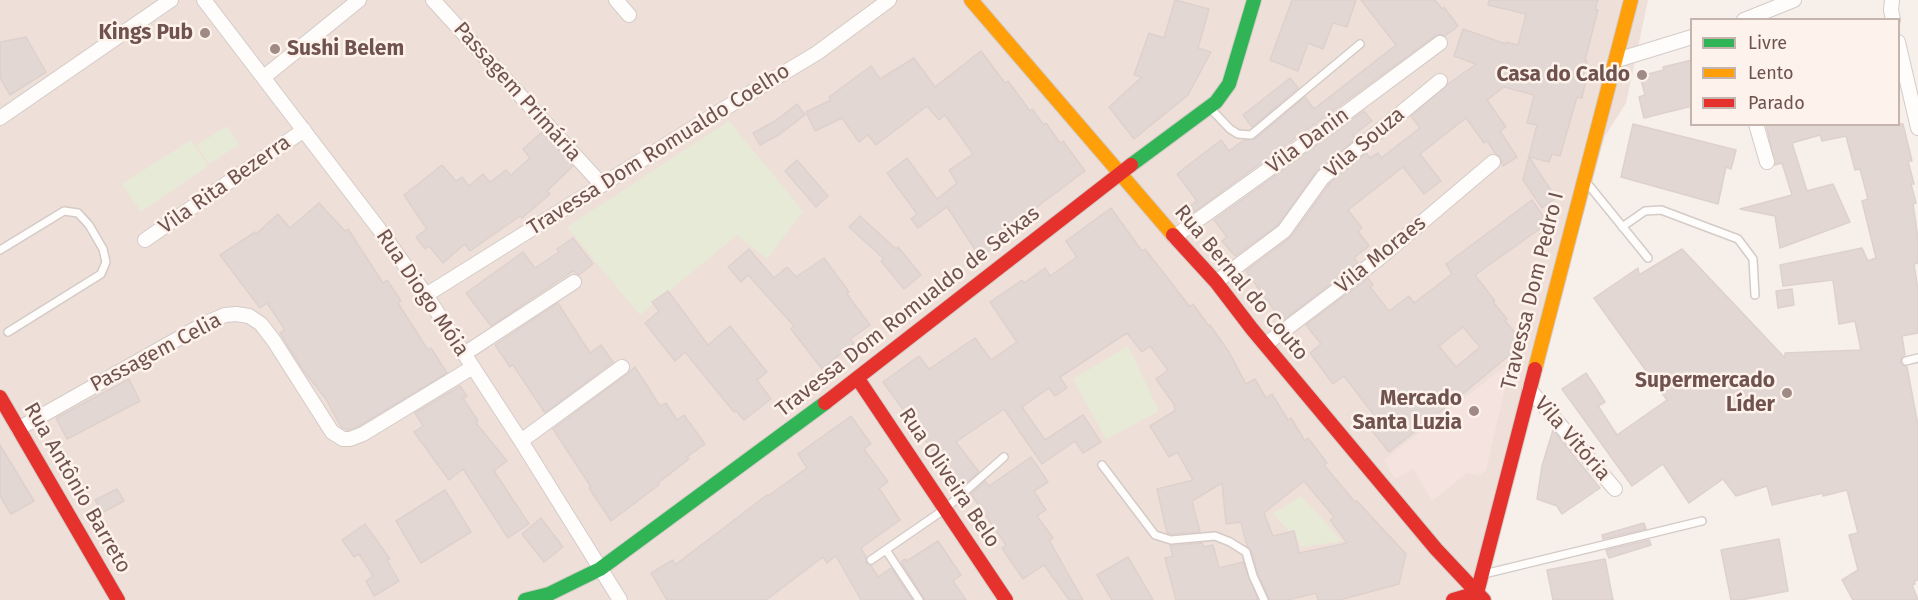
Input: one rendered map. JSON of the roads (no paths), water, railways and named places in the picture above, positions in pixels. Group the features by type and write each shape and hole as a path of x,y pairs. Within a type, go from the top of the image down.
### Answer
{"street":[{"path":"0,118 171,0"},
{"name":"Rua Diogo Móia","path":"204,0 379,229 426,295 521,441 620,600"},
{"path":"264,77 359,0"},
{"name":"Passagem Primária","path":"433,0 602,185"},
{"path":"616,0 629,15"},
{"name":"Travessa Dom Romualdo Coelho","path":"426,295 817,53 889,0"},
{"name":"Rua Bernal do Couto","path":"971,0 1174,237 1216,282 1478,599"},
{"name":"Travessa Dom Romualdo de Seixas","path":"525,600 549,594 600,568 858,380 1120,173 1216,102 1229,84 1254,0"},
{"name":"Travessa Dom Pedro I","path":"1478,599 1529,389 1631,0"},
{"path":"1749,18 1794,0"},
{"path":"1617,60 1690,38"},
{"name":"Vila Danin","path":"1174,237 1440,43"},
{"path":"1900,47 1918,128"},
{"name":"Vila Souza","path":"1216,282 1284,231 1323,177 1440,81"},
{"path":"1757,126 1767,162"},
{"name":"Vila Rita Bezerra","path":"145,240 304,130"},
{"name":"Vila Moraes","path":"1266,344 1381,257 1493,162"},
{"path":"464,354 574,282"},
{"name":"Passagem Celia","path":"18,429 204,324 225,315 249,316 261,324 332,432 343,439 363,434 473,367"},
{"path":"521,441 622,367"},
{"name":"Rua Oliveira Belo","path":"858,380 1006,600"},
{"name":"Vila Vitória","path":"1529,389 1615,489"},
{"name":"Rua Antônio Barreto","path":"0,397 118,600"},
{"path":"1453,600 1478,599"}],"lane":[{"path":"1209,107 1230,129 1238,134 1251,135 1360,44"},
{"path":"1584,178 1648,258"},
{"path":"1622,227 1645,211 1660,210 1738,238 1753,259 1755,295"},
{"path":"0,250 64,212 78,213 89,225 103,249 106,262 101,274 8,332"},
{"path":"1906,361 1918,358"},
{"path":"871,560 945,509 1004,457"},
{"path":"1102,465 1155,535 1171,540 1215,536 1246,552 1253,576 1264,600"},
{"path":"1482,575 1702,521"},
{"path":"886,550 919,600"}],"place":[{"name":"Kings Pub","path":"205,33"},
{"name":"Sushi Belem","path":"275,49"},
{"name":"Casa do Caldo","path":"1642,75"},
{"name":"Supermercado Líder","path":"1787,393"},
{"name":"Mercado Santa Luzia","path":"1474,411"}]}
